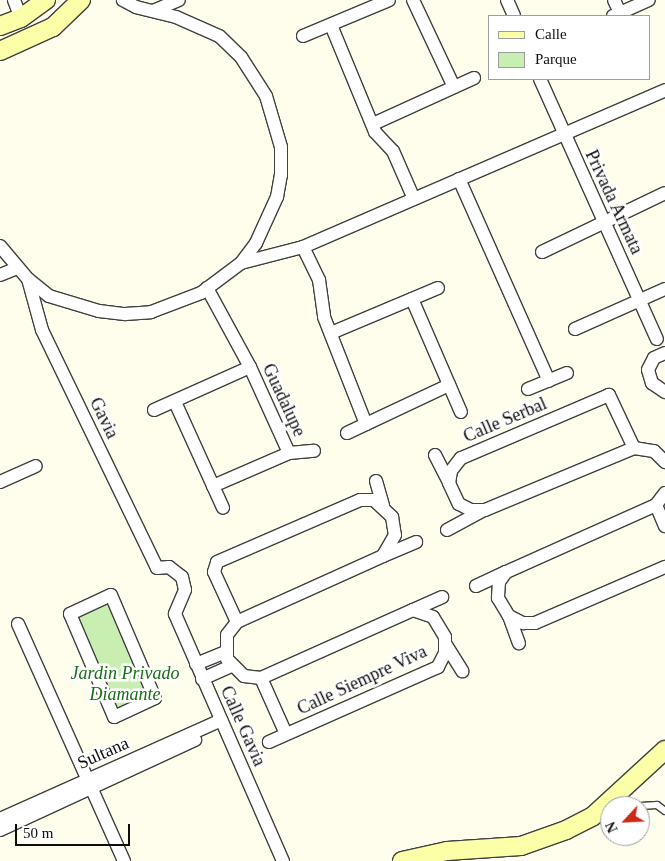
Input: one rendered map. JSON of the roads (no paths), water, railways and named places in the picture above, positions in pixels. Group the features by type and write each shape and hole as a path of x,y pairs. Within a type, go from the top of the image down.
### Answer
{"street":[{"path":"14,0 21,18"},
{"path":"0,26 21,18 46,0"},
{"path":"0,51 54,27 81,0"},
{"path":"123,0 176,17 219,36 241,57 266,96 281,147 281,175 277,197 260,235 241,264"},
{"path":"153,11 179,0"},
{"path":"303,36 390,0"},
{"path":"413,0 454,87"},
{"path":"507,0 514,15"},
{"path":"614,0 616,15 649,0"},
{"path":"331,25 380,141 392,151 414,199"},
{"path":"373,124 474,78"},
{"name":"Privada Armata","path":"540,80 563,134 657,339"},
{"path":"0,246 17,268 48,296 74,305 125,314 151,312 177,305 208,288 241,264 303,247 665,90"},
{"path":"459,179 549,381"},
{"path":"542,252 603,221 665,193"},
{"path":"303,247 319,280 324,316 366,424"},
{"path":"0,275 17,268"},
{"name":"Gavia","path":"28,279 42,330 157,568 169,567 182,577 185,590 177,605"},
{"name":"Guadalupe","path":"208,288 250,367 289,453 213,486"},
{"path":"331,333 438,288"},
{"path":"575,329 665,289"},
{"path":"412,299 461,412"},
{"path":"665,353 654,358 648,370 652,383 665,392"},
{"path":"154,410 250,367"},
{"path":"528,390 566,373"},
{"path":"347,433 449,385"},
{"name":"Calle Serbal","path":"449,483 451,471 461,458 609,395 634,448"},
{"path":"175,402 223,508"},
{"path":"447,530 484,510 634,448 654,451 665,461"},
{"path":"289,453 314,451"},
{"path":"435,455 459,504 471,510 484,510"},
{"path":"0,482 36,466"},
{"path":"376,481 383,506"},
{"path":"476,586 656,505 665,493"},
{"path":"237,622 213,567 217,562 360,500 374,500 383,506 392,517 395,535 383,556"},
{"path":"656,505 665,526"},
{"path":"416,542 237,622 227,636 228,659 244,676 261,678 442,597"},
{"path":"505,612 523,623 535,623 665,567"},
{"path":"506,572 499,582 498,598 519,642"},
{"path":"110,595 155,698 117,716 114,717 70,614 110,595"},
{"name":"Calle Gavia","path":"177,605 175,614 282,861"},
{"name":"Calle Siempre Viva","path":"269,742 438,667 446,645 439,622 426,613 413,610"},
{"path":"18,624 124,861"},
{"path":"446,645 462,671"},
{"path":"196,664 228,659"},
{"path":"202,678 228,659"},
{"name":"Calle Siempre Viva","path":"261,678 286,734"},
{"name":"Sultana","path":"0,819 89,784 220,720"},
{"path":"0,830 89,784 208,735"},
{"path":"614,796 665,750"},
{"path":"402,861 447,851 521,846 566,830 593,816 600,809"}],"lane":[{"path":"650,805 657,805 665,811"}],"park label":[{"name":"Jardin Privado Diamante","path":"125,684"}]}
